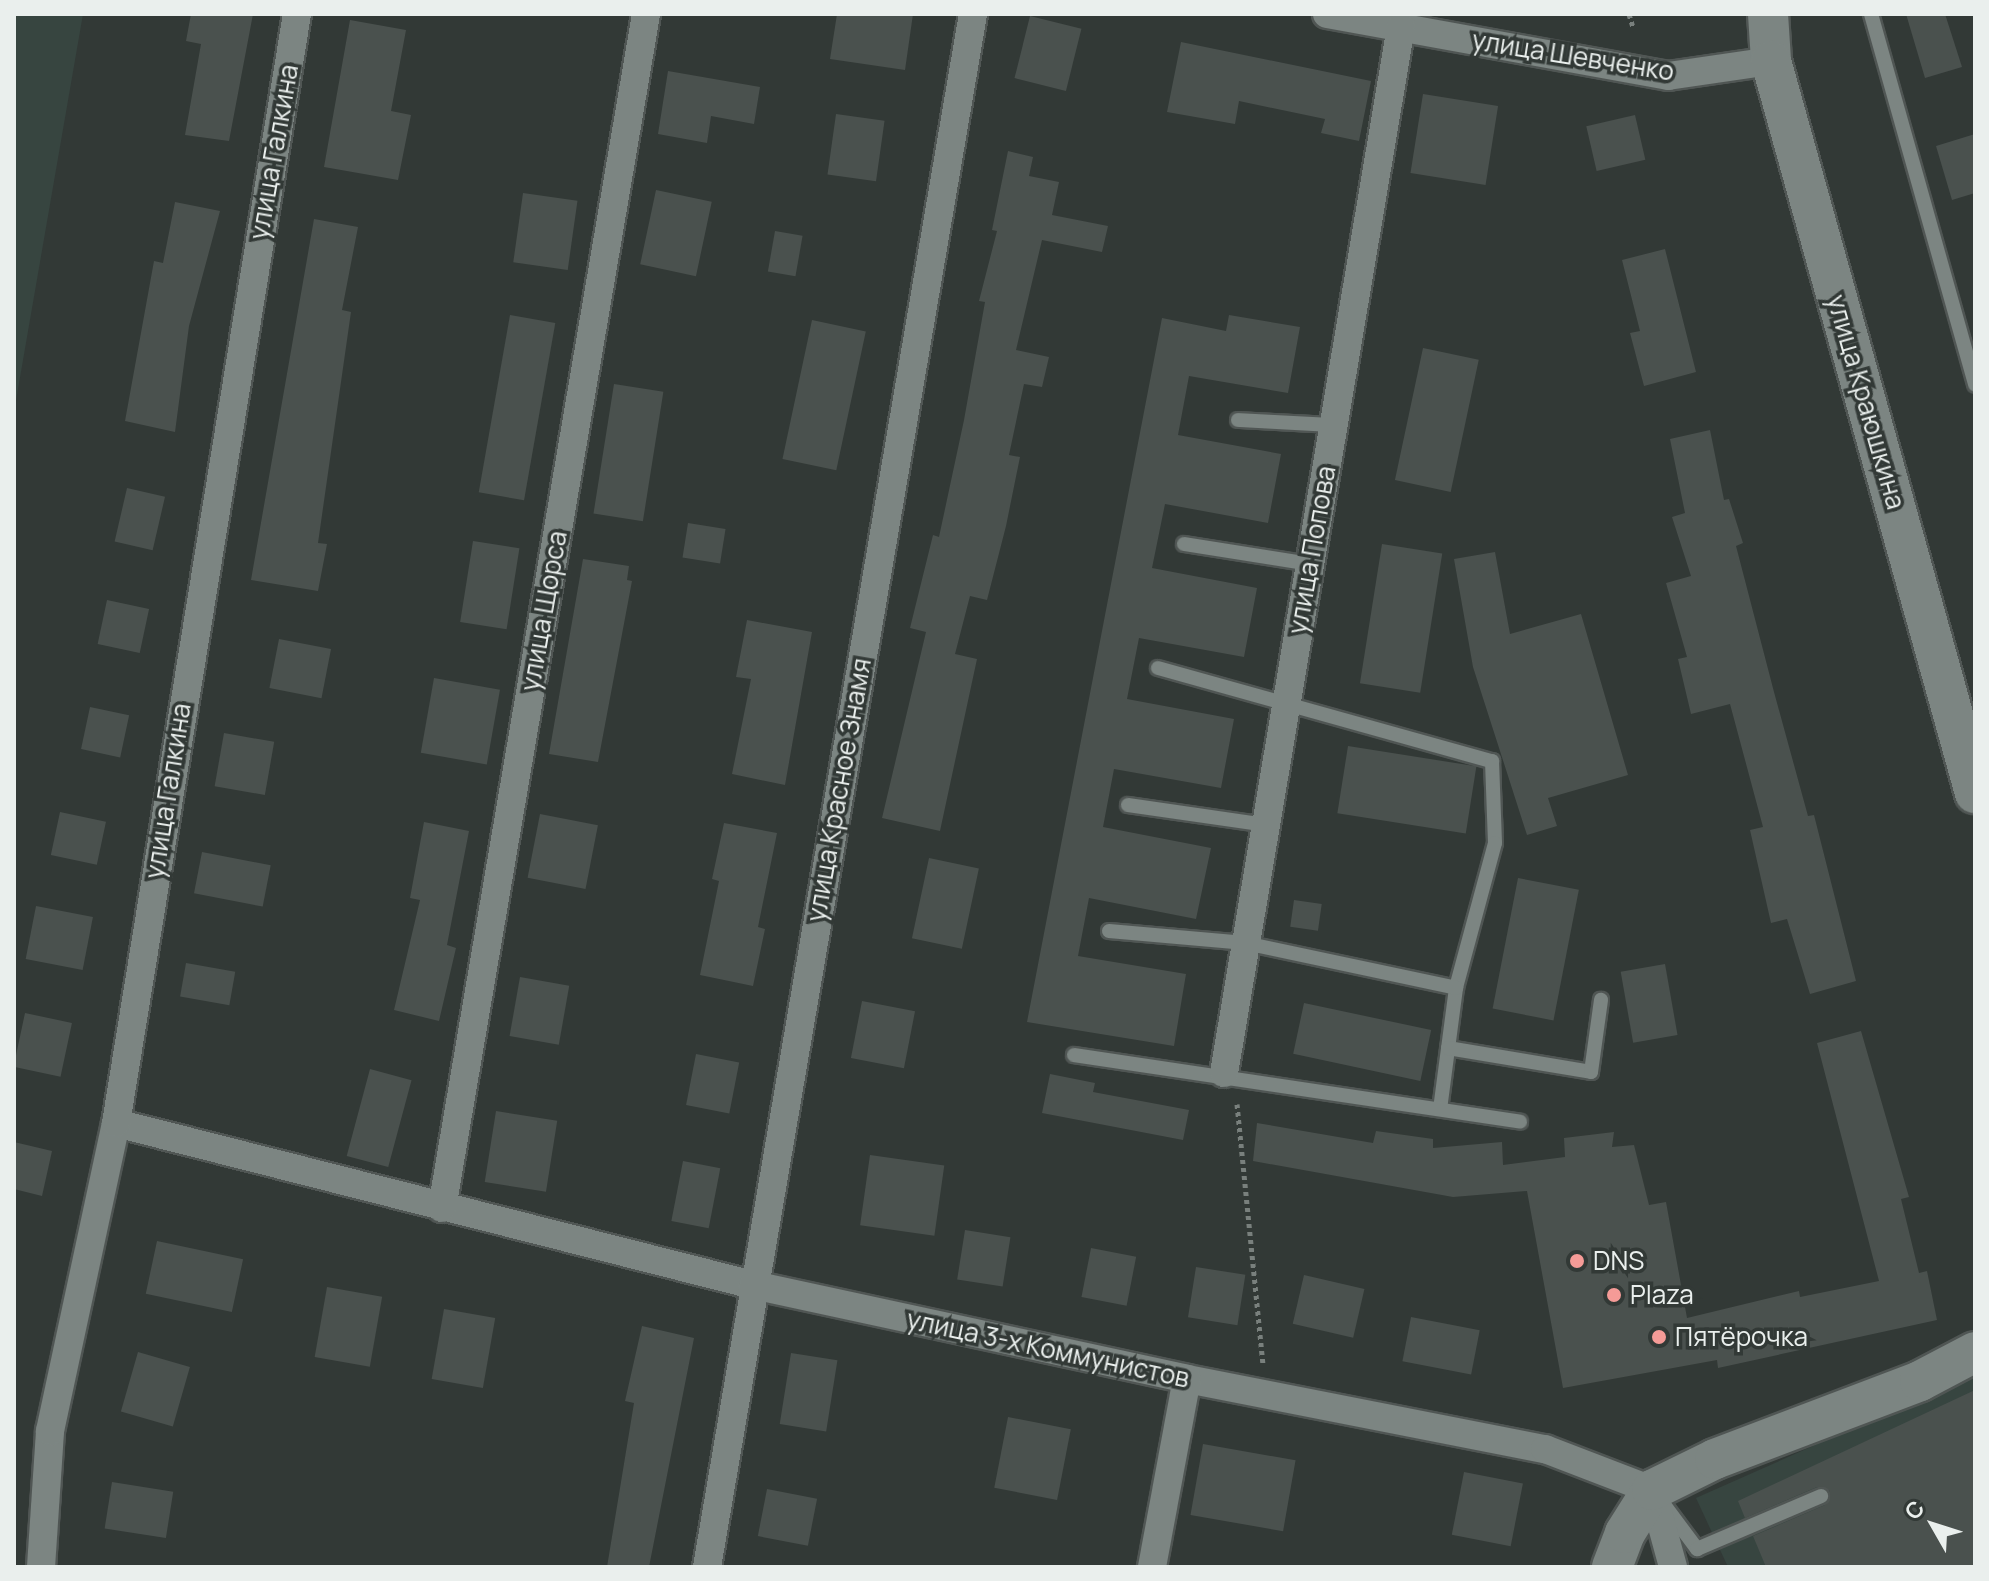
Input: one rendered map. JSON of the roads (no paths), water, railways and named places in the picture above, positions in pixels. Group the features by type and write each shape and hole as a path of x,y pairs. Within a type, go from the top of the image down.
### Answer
{"main road":[{"path":"1768,14 1771,61"},
{"name":"улица Краюшкина","path":"1771,61 1975,793"},
{"path":"1612,1567 1625,1533 1652,1490 1715,1459 1920,1381 1975,1352"}],"street":[{"name":"улица Галкина","path":"41,1567 50,1431 116,1123 297,14"},
{"name":"улица Щорса","path":"442,1208 646,14"},
{"name":"улица Красное Знамя","path":"707,1567 973,14"},
{"name":"улица Шевченко","path":"1327,14 1668,76 1771,61"},
{"name":"улица Краюшкина","path":"1749,14 1771,61"},
{"name":"улица Попова","path":"1224,1073 1401,27"},
{"name":"улица 3-х Коммунистов","path":"116,1123 753,1285 1187,1379 1545,1449 1652,1490"},
{"path":"1152,1567 1187,1379"},
{"path":"1652,1490 1673,1567"}],"lane":[{"path":"1871,14 1975,385"},
{"path":"1238,420 1334,425"},
{"path":"1184,544 1310,564"},
{"path":"1158,668 1492,761 1495,843 1456,988 1440,1109"},
{"path":"1128,805 1266,825"},
{"path":"1109,931 1245,943 1456,988"},
{"path":"1448,1048 1591,1072 1601,1000"},
{"path":"1074,1055 1224,1073 1520,1122"},
{"path":"1652,1490 1697,1549 1821,1496"}],"place":[{"name":"DNS","path":"1577,1261"},
{"name":"Plaza","path":"1614,1295"},
{"name":"Пятёрочка","path":"1659,1337"}]}
